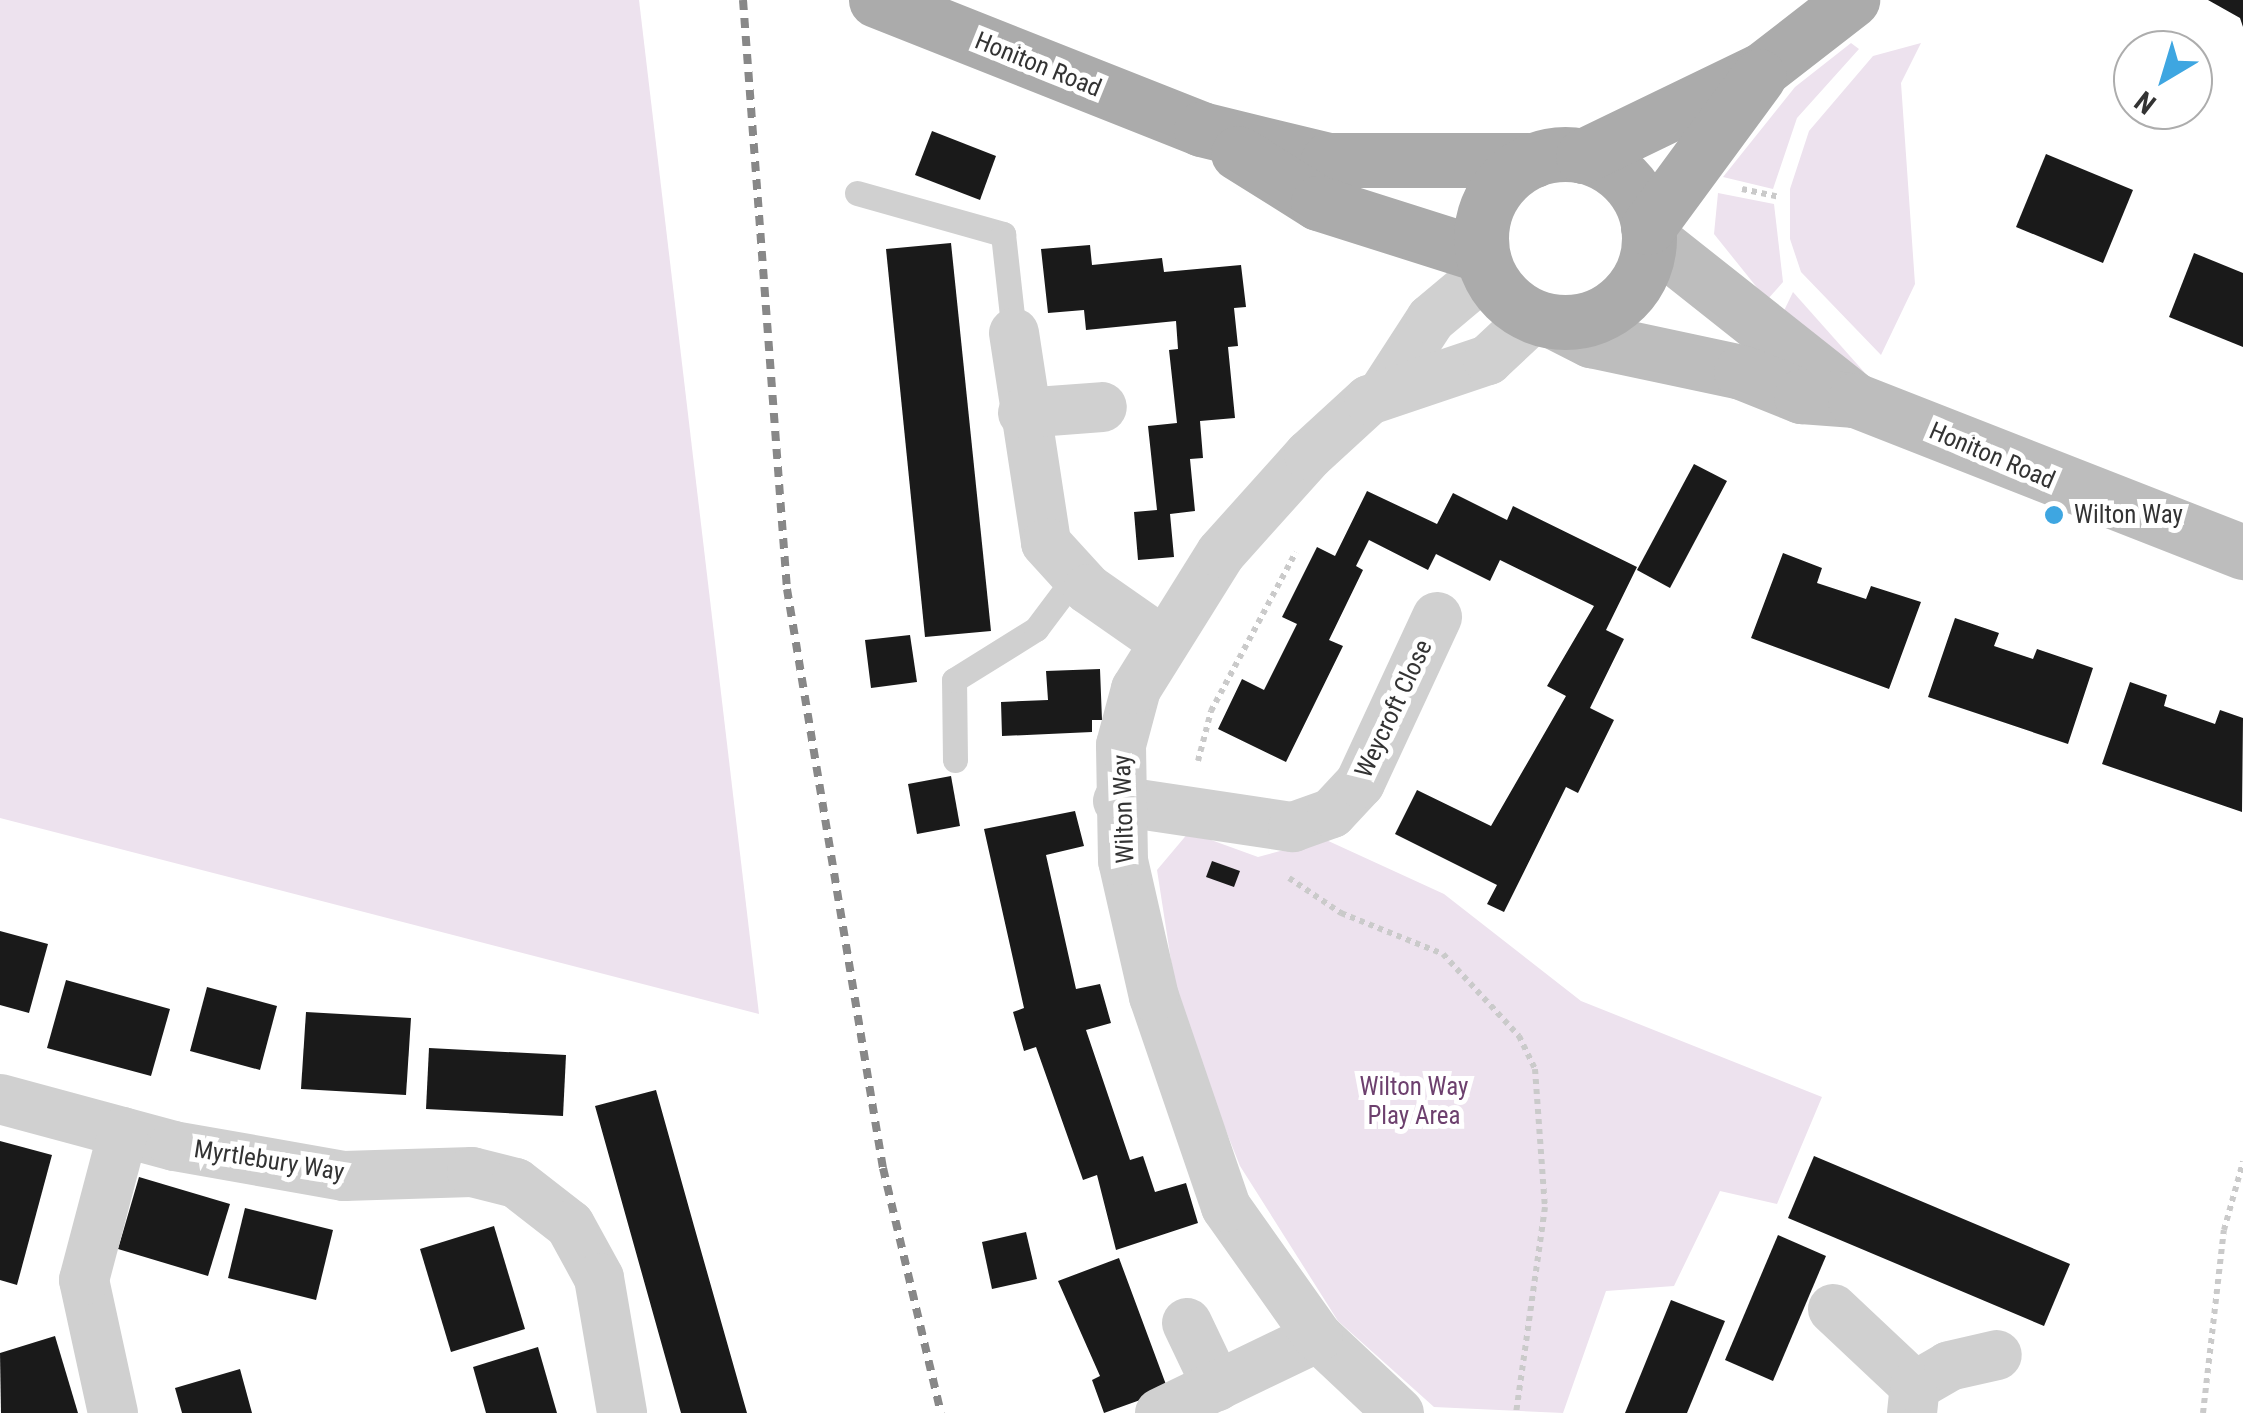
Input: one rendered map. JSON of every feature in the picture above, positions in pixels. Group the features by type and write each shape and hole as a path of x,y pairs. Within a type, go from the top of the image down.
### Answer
{"main road":[{"name":"Honiton Road","path":"876,0 1201,130 1328,160 1558,158"},
{"path":"1764,69 1649,232 1646,260 1622,300 1592,318 1546,320 1485,264 1481,232 1496,188 1764,69 1852,0"},
{"name":"Honiton Road","path":"1201,130 1318,203 1485,264"},
{"path":"1558,158 1627,182 1649,232"},
{"name":"Honiton Road","path":"1649,232 1855,400"},
{"name":"Honiton Road","path":"1546,320 1591,340 1741,372 1801,396 1855,400 2243,552"}],"street":[{"name":"Wilton Way","path":"1400,1413 1318,1336 1226,1207 1154,997 1123,860 1118,801 1121,745 1136,690 1220,553 1310,455 1382,392 1430,319 1485,264"},
{"name":"Wilton Way","path":"1382,392 1488,360 1546,320"},
{"path":"1014,334 1036,514 1046,543 1075,577 1164,642"},
{"path":"1024,413 1102,407"},
{"name":"Weycroft Close","path":"1118,801 1312,823 1360,784 1437,617"},
{"name":"Myrtlebury Way","path":"0,1098 123,1132 344,1176 472,1172 516,1182 570,1225 599,1278 622,1413"},
{"path":"113,1413 84,1280 123,1132"},
{"path":"1833,1309 1914,1399 1949,1366 1997,1355"},
{"path":"1187,1324 1218,1386"},
{"path":"1160,1413 1318,1336"}],"lane":[{"path":"857,193 1003,234 1014,334"},
{"path":"955,760 954,680 1036,628 1075,577"}],"path":[{"path":"1188,806 1211,711 1301,542"},
{"path":"1253,817 1245,848 1341,913 1443,954 1519,1036 1535,1069 1545,1207 1516,1413"},
{"path":"2204,1413 2224,1230 2243,1162"}],"green space":[{"path":"0,0 639,0 759,1014 0,818"},
{"path":"1851,43 1859,49 1797,118 1773,189 1723,177 1795,87"},
{"path":"1921,43 1901,83 1915,284 1881,355 1801,272 1790,239 1790,189 1809,131 1873,56"},
{"path":"1718,193 1774,204 1783,282 1767,300 1714,234"},
{"path":"1793,292 1865,373 1781,317"},
{"name":"Wilton Way Play Area","path":"1189,832 1258,857 1324,839 1444,894 1581,1001 1822,1097 1777,1204 1720,1191 1674,1286 1606,1291 1563,1413 1434,1407 1338,1321 1240,1166 1179,1012 1157,870"}],"building":[{"path":"2208,0 2243,0 2243,27 2240,18"},
{"path":"932,131 996,156 980,200 915,175"},
{"path":"2046,154 2133,190 2103,263 2016,227"},
{"path":"951,243 991,631 925,637 886,249"},
{"path":"1090,245 1092,265 1162,258 1164,272 1241,265 1246,307 1234,308 1238,346 1228,347 1235,418 1200,421 1203,458 1190,459 1195,511 1170,514 1174,557 1138,560 1134,512 1157,510 1148,426 1177,423 1169,350 1178,349 1176,321 1086,330 1084,310 1048,313 1041,249"},
{"path":"2194,253 2243,273 2243,347 2169,317"},
{"path":"1694,464 1727,481 1670,588 1637,570"},
{"path":"1367,491 1437,524 1453,493 1507,520 1513,506 1637,567 1606,630 1624,639 1590,708 1614,720 1578,793 1566,787 1504,912 1487,904 1497,885 1395,834 1417,790 1491,826 1566,696 1547,686 1594,606 1500,560 1490,581 1436,554 1428,570 1369,540 1356,566 1363,570 1329,640 1343,646 1286,762 1218,729 1242,679 1264,690 1297,624 1282,617 1317,547 1335,556"},
{"path":"1783,553 1822,568 1817,583 1866,599 1871,586 1921,602 1889,689 1751,638"},
{"path":"1955,618 1999,633 1994,646 2033,659 2037,649 2093,668 2068,744 1928,697"},
{"path":"910,635 917,682 871,688 865,640"},
{"path":"1100,669 1102,720 1092,720 1092,732 1002,736 1001,702 1048,700 1046,671"},
{"path":"2130,682 2167,695 2164,706 2215,724 2220,710 2243,718 2242,812 2102,764"},
{"path":"951,776 960,826 917,834 908,784"},
{"path":"1075,811 1084,846 1046,855 1076,989 1100,984 1111,1023 1086,1030 1130,1160 1143,1156 1155,1192 1186,1183 1198,1223 1116,1250 1097,1175 1083,1180 1036,1047 1024,1051 1013,1012 1024,1008 984,829"},
{"path":"1212,861 1240,871 1234,887 1206,877"},
{"path":"0,931 48,944 29,1013 0,1005"},
{"path":"66,980 170,1009 151,1076 47,1048"},
{"path":"207,987 277,1006 260,1070 190,1051"},
{"path":"306,1012 411,1018 406,1095 301,1089"},
{"path":"429,1048 566,1055 563,1116 426,1109"},
{"path":"656,1090 747,1413 681,1413 595,1106"},
{"path":"0,1141 52,1155 17,1285 0,1280"},
{"path":"1814,1156 2070,1264 2044,1326 1788,1218"},
{"path":"139,1177 230,1204 208,1276 118,1249"},
{"path":"245,1208 333,1230 316,1300 228,1278"},
{"path":"494,1226 525,1329 451,1352 420,1249"},
{"path":"1026,1232 1037,1279 992,1289 982,1242"},
{"path":"1778,1235 1826,1256 1773,1381 1725,1360"},
{"path":"1119,1258 1168,1390 1104,1413 1092,1380 1100,1376 1058,1281"},
{"path":"1671,1300 1725,1321 1687,1413 1625,1413"},
{"path":"55,1336 78,1413 1,1413 0,1353"},
{"path":"538,1347 557,1413 486,1413 473,1367"},
{"path":"240,1369 252,1413 182,1413 175,1388"}],"railway":[{"path":"743,0 787,589 883,1168 941,1413"}],"place":[{"name":"Wilton Way","path":"2054,515"}]}
